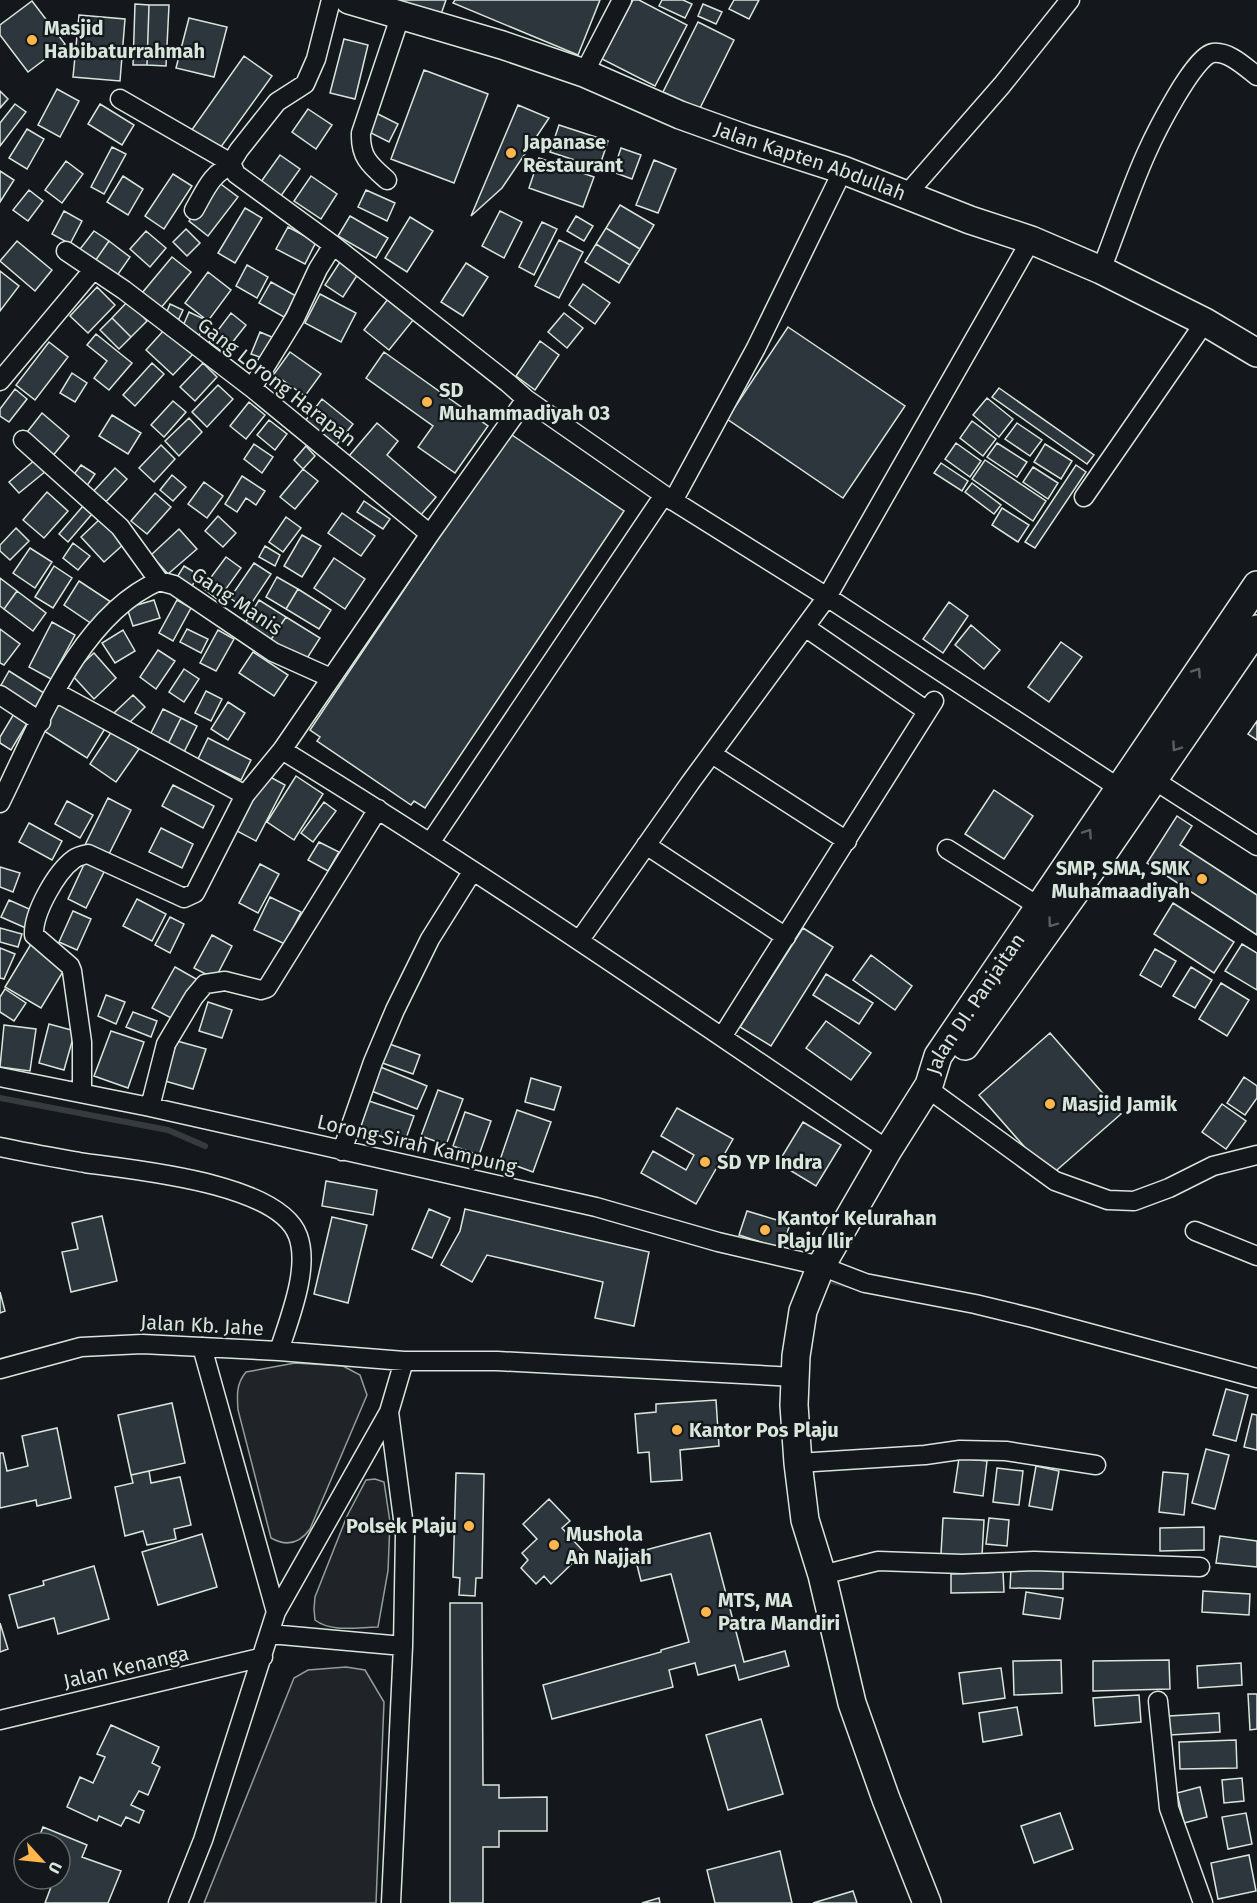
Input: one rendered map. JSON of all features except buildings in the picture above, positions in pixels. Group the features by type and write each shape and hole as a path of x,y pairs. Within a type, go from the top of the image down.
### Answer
{"main road":[{"name":"Jalan Kapten Abdullah","path":"357,1 502,45 584,73 680,115 843,170 970,220 1031,240 1101,270 1205,322 1257,353"},
{"name":"Jalan DI. Panjaitan","path":"927,1903 886,1799 852,1703 822,1575 805,1520 794,1405 796,1356 803,1311 820,1266 928,1086 938,1056 1257,585"},
{"path":"928,1086 951,1065 1154,780 1257,629"}],"street":[{"path":"194,210 219,171 232,165 239,150 277,102 304,84 316,59 331,0"},
{"path":"584,73 622,0"},
{"path":"907,194 1002,85 1070,0"},
{"path":"387,180 365,158 361,132 401,14"},
{"path":"1101,270 1146,154 1184,81 1194,68 1206,56 1216,53 1234,60 1257,76"},
{"path":"120,99 232,165 239,176 333,245 508,382 526,399 669,498 826,597 1119,788"},
{"path":"430,843 669,498 758,343 843,170"},
{"path":"579,941 826,597 1031,240"},
{"path":"252,388 296,318 318,269 333,245"},
{"name":"Gang Lorong Harapan","path":"66,250 124,290 252,388 430,534"},
{"path":"0,381 93,270"},
{"path":"1084,497 1205,322"},
{"path":"82,1093 82,1042 72,971 70,966 34,935 36,923 52,885 76,857 88,854 184,898 191,897 195,893 245,795 282,750 526,399"},
{"path":"23,440 120,527 159,581"},
{"name":"Gang Manis","path":"0,803 69,667 97,628 128,600 159,581 174,585 273,652 331,678"},
{"path":"722,1037 930,706 805,627"},
{"path":"55,692 245,795"},
{"path":"0,695 40,722"},
{"path":"282,750 378,809 579,941 888,1150"},
{"path":"712,754 847,841"},
{"path":"1154,780 1257,846"},
{"path":"150,1107 166,1044 194,997 206,984 225,981 261,990 267,988 378,809"},
{"path":"646,845 786,937"},
{"path":"947,849 1038,906"},
{"path":"342,1151 373,1062 395,1010 430,939 472,872"},
{"name":"Lorong Sirah Kampung","path":"0,1077 150,1107 596,1208 718,1242 820,1266 865,1283 975,1304 1033,1318 1257,1378"},
{"path":"928,1086 1055,1181 1108,1200 1134,1201 1168,1188 1213,1166 1257,1155"},
{"path":"0,1147 213,1185 264,1203 276,1210 292,1223 298,1235 301,1255 300,1276 279,1351"},
{"path":"1195,1231 1257,1256"},
{"name":"Jalan Kb. Jahe","path":"0,1369 81,1347 142,1344 279,1351 404,1361 497,1361 795,1377"},
{"path":"202,1347 276,1612"},
{"path":"178,1903 202,1840 276,1612 389,1412 404,1361"},
{"path":"389,1412 405,1534 403,1646 391,1903"},
{"path":"798,1463 925,1455 960,1450 1006,1451 1096,1465"},
{"path":"822,1575 878,1561 962,1564 1034,1560 1200,1567"},
{"path":"270,1634 403,1646"},
{"name":"Jalan Kenanga","path":"0,1720 263,1657"},
{"path":"1158,1701 1169,1808 1203,1903"}],"shaded area":[{"path":"295,1363 343,1366 360,1375 367,1395 310,1529 302,1538 288,1543 271,1538 238,1410 237,1395 240,1381 246,1372"},
{"path":"375,1479 384,1482 390,1522 388,1571 378,1627 329,1627 315,1620 315,1597 347,1516 366,1480"},
{"path":"346,1667 365,1670 384,1702 376,1903 204,1903 294,1678 308,1670"}],"waterway":[{"path":"0,1098 168,1130 205,1146"},
{"path":"824,1279 852,1286"}],"place":[{"name":"Masjid Habibaturrahmah","path":"32,40"},
{"name":"Japanase Restaurant","path":"511,153"},
{"name":"SD Muhammadiyah 03","path":"427,402"},
{"name":"SMP, SMA, SMK Muhamaadiyah","path":"1202,879"},
{"name":"Masjid Jamik","path":"1050,1104"},
{"name":"SD YP Indra","path":"705,1162"},
{"name":"Kantor Kelurahan Plaju Ilir","path":"765,1230"},
{"name":"Kantor Pos Plaju","path":"677,1430"},
{"name":"Polsek Plaju","path":"469,1526"},
{"name":"Mushola An Najjah","path":"554,1545"},
{"name":"MTS, MA Patra Mandiri","path":"706,1612"}]}
